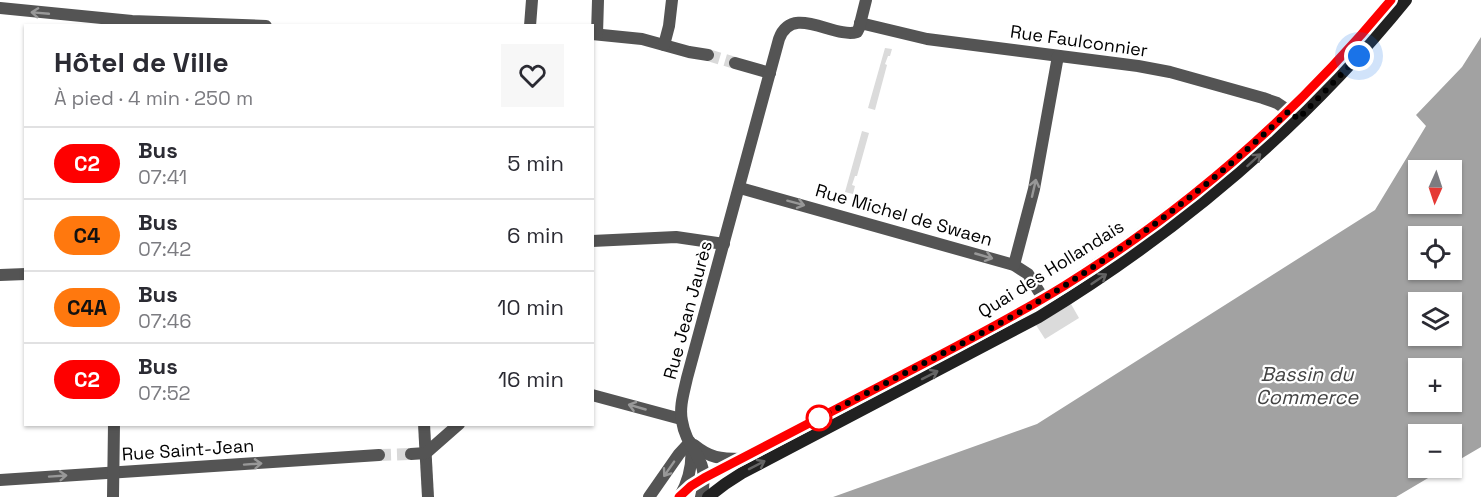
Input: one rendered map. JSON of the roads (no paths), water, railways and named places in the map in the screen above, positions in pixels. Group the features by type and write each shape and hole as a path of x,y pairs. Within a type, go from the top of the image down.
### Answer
{"street":[{"path":"530,24 532,0"},
{"path":"598,0 595,34 635,38 708,55"},
{"path":"664,45 672,0"},
{"path":"860,22 866,0"},
{"name":"Quai des Hollandais","path":"708,497 742,473 1051,310 1128,259 1202,204 1240,172 1293,115 1390,0"},
{"name":"Quai des Hollandais","path":"679,497 704,478 1002,322 1096,265 1162,218 1293,115 1370,44 1406,0"},
{"path":"2,8 146,24"},
{"name":"Rue Faulconnier","path":"860,22 927,39 1170,72 1263,98 1277,103 1293,115"},
{"name":"Rue Jean Jaurès","path":"704,478 700,459 683,426 681,407 781,34 787,27 796,24 810,24 852,33 858,30 860,22"},
{"path":"1014,265 1035,182 1058,56"},
{"path":"735,63 770,73"},
{"name":"Rue Michel de Swaen","path":"740,188 1014,265 1028,274 1044,298"},
{"path":"594,241 676,237 724,244"},
{"path":"0,275 24,274"},
{"path":"1044,298 1051,310"},
{"path":"594,395 681,419"},
{"path":"113,497 114,426"},
{"path":"424,426 428,497"},
{"path":"411,454 426,453 457,426"},
{"path":"690,442 713,457 741,459"},
{"path":"679,497 690,474 692,460 690,442"},
{"path":"649,497 690,442"},
{"name":"Rue Saint-Jean","path":"0,480 379,455"},
{"path":"701,497 704,478"}],"water":[{"name":"Bassin du Commerce","path":"1481,37 1481,447 1462,458 1462,424 1408,424 1408,478 1428,478 1396,497 833,497 1037,424 1375,210 1426,126 1416,115 1462,67"}],"tunnel":[{"path":"708,55 735,63"},
{"path":"379,455 411,454"}]}
